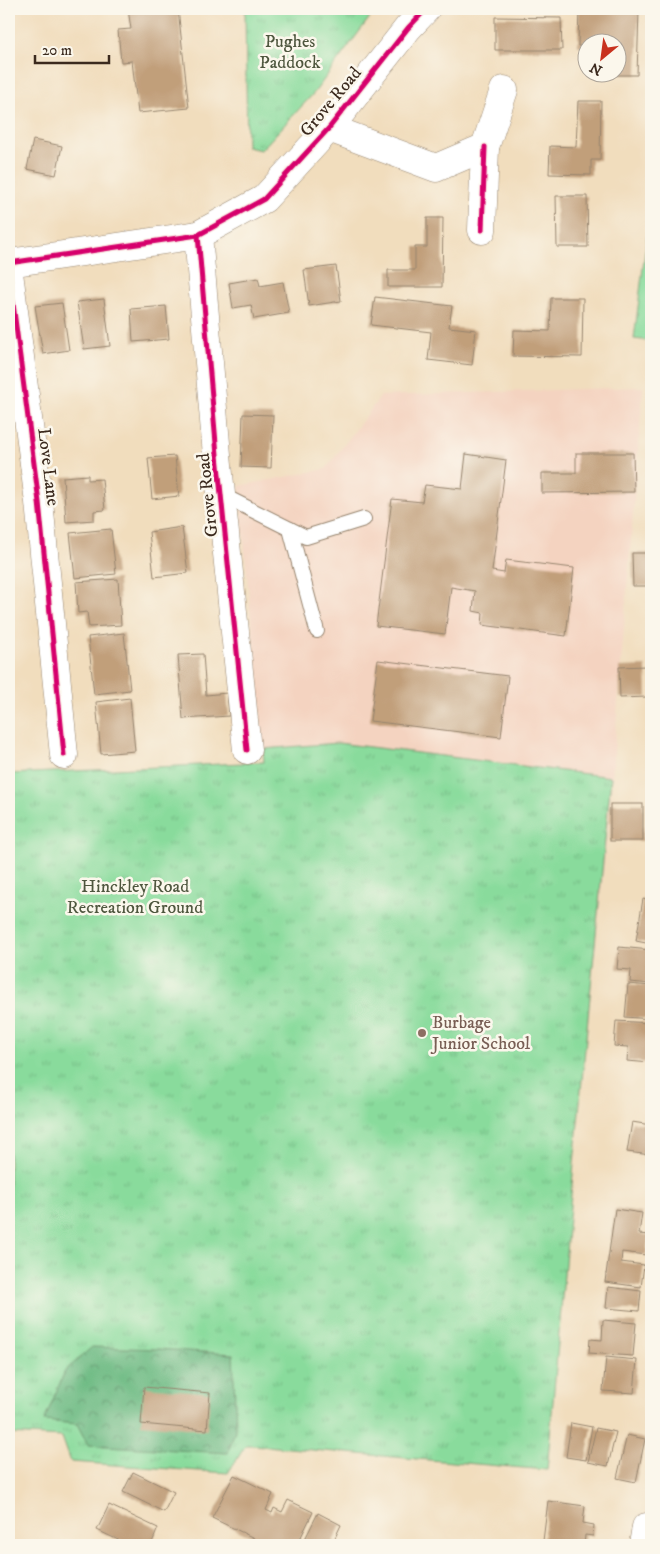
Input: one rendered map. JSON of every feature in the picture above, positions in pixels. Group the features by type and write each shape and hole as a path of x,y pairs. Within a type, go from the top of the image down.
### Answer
{"street":[{"name":"Grove Road","path":"9,263 198,236 264,199 329,128 408,28 426,9"},
{"path":"482,230 485,146 504,90"},
{"path":"329,128 436,168 485,146"},
{"name":"Grove Road","path":"198,236 217,455 247,750"},
{"name":"Love Lane","path":"9,273 39,502 64,755"}],"lane":[{"path":"222,496 306,537 364,519"},
{"path":"290,529 316,631"}],"shaded area":[{"name":"Burbage Junior School","path":"643,387 610,804 571,1195 547,1470 264,762 239,486 326,469 381,396"}],"green space":[{"name":"Pughes Paddock","path":"245,9 376,9 314,93 261,150 247,147"},
{"path":"651,212 651,341 634,339"},
{"name":"Hinckley Road Recreation Ground","path":"338,743 611,777 547,1470 253,1445 246,1445 228,1473 71,1462 62,1437 9,1434 9,774 264,762 263,749"},
{"path":"92,1347 233,1354 236,1427 228,1453 88,1445 77,1424 44,1421 65,1371"}],"building":[{"path":"128,9 178,9 189,108 138,113 132,61 121,62 118,30 131,29"},
{"path":"579,9 639,10 637,75 628,75 628,32 578,32"},
{"path":"495,17 561,18 562,50 495,50"},
{"path":"578,101 601,101 600,160 591,160 591,175 549,174 550,146 576,147"},
{"path":"33,140 62,146 56,175 27,169"},
{"path":"556,196 587,196 588,247 557,247"},
{"path":"427,218 443,218 442,287 388,287 388,270 415,270 415,247 427,247"},
{"path":"336,266 341,301 309,306 304,270"},
{"path":"258,278 260,286 283,282 289,313 254,319 251,305 233,308 229,283"},
{"path":"375,297 452,306 449,327 476,330 472,365 428,360 431,332 371,325"},
{"path":"551,298 583,298 582,357 513,356 514,330 550,331"},
{"path":"104,299 110,346 84,349 77,302"},
{"path":"62,303 69,350 43,354 35,306"},
{"path":"166,306 169,339 133,342 131,309"},
{"path":"243,414 273,415 271,468 241,467"},
{"path":"576,453 633,453 634,492 542,493 542,473 576,473"},
{"path":"466,454 506,460 492,571 504,573 506,560 574,568 566,636 482,625 483,613 473,611 475,591 451,587 445,634 376,626 392,499 422,502 425,485 462,489"},
{"path":"175,456 179,496 152,499 148,458"},
{"path":"88,475 88,480 102,479 105,510 94,511 94,520 66,522 63,477"},
{"path":"182,527 188,573 154,577 149,532"},
{"path":"111,529 116,574 75,578 70,533"},
{"path":"632,553 651,553 651,586 633,586"},
{"path":"118,579 121,625 89,627 87,612 78,613 76,582"},
{"path":"124,633 130,690 94,694 88,637"},
{"path":"203,654 206,695 227,693 229,716 183,719 178,655"},
{"path":"378,660 508,676 501,737 370,721"},
{"path":"646,666 647,697 620,698 619,667"},
{"path":"130,698 135,751 101,754 96,702"},
{"path":"610,804 643,804 643,841 610,841"},
{"path":"649,808 651,808 651,830 650,830"},
{"path":"643,899 651,901 651,944 636,941"},
{"path":"619,947 651,950 651,984 630,982 631,970 617,969"},
{"path":"628,984 651,986 651,1019 625,1017"},
{"path":"616,1021 651,1023 651,1063 627,1061 628,1047 614,1046"},
{"path":"632,1122 651,1125 651,1155 627,1152"},
{"path":"615,1209 642,1213 639,1234 649,1235 646,1255 622,1252 621,1262 644,1265 641,1287 605,1282"},
{"path":"608,1287 641,1291 639,1311 606,1308"},
{"path":"603,1320 636,1323 633,1356 589,1353 590,1339 602,1340"},
{"path":"606,1357 637,1360 634,1393 603,1391"},
{"path":"144,1387 210,1393 207,1430 141,1424"},
{"path":"571,1423 592,1427 586,1460 566,1457"},
{"path":"596,1428 616,1432 608,1466 588,1462"},
{"path":"627,1435 645,1439 636,1482 617,1478"},
{"path":"133,1472 174,1492 164,1512 123,1492"},
{"path":"234,1475 273,1494 266,1510 272,1513 274,1508 282,1512 288,1500 313,1512 297,1545 260,1545 252,1542 254,1538 212,1518"},
{"path":"548,1501 585,1506 583,1523 594,1525 593,1536 585,1535 584,1545 543,1541"},
{"path":"109,1505 158,1528 151,1545 129,1545 97,1530"},
{"path":"318,1513 341,1525 333,1542 339,1545 302,1545"}],"cycle path":[{"path":"9,263 198,235 264,199 329,128 408,28 426,9"},
{"path":"482,230 485,147"},
{"path":"198,235 217,455 247,750"},
{"path":"9,273 39,502 64,755"}],"place":[{"name":"Burbage Junior School","path":"422,1033"}]}
